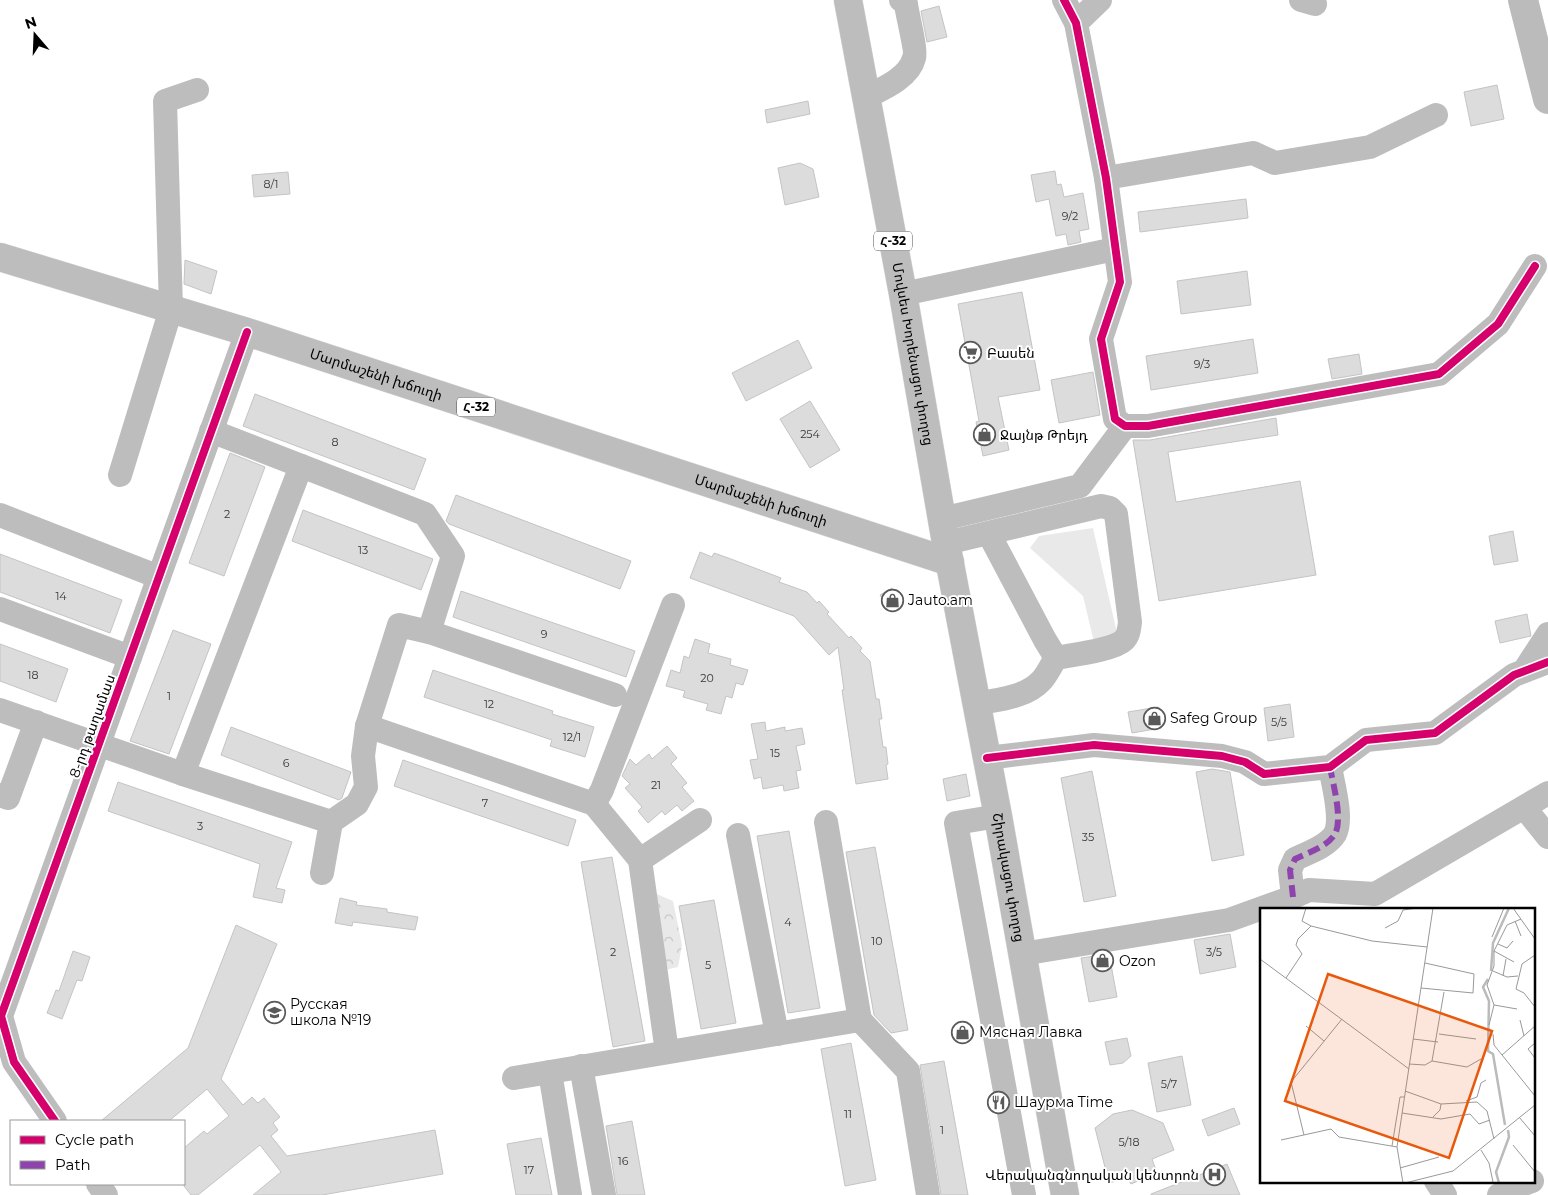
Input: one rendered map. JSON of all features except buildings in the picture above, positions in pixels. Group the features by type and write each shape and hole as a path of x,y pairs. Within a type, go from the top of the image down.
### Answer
{"main road":[{"name":"Մովսես Խորենացու փողոց","path":"848,0 903,294 946,541"},
{"name":"Մարմաշենի խճուղի","path":"0,257 946,541"},
{"name":"Շիրակացու փողոց","path":"946,541 998,816 1065,1195"}],"street":[{"path":"866,98 891,84 908,70 915,57 906,4 901,0"},
{"path":"1064,0 1076,23 1106,178 1120,282 1101,339 1115,419 1125,426 1148,426 1439,374 1498,324 1535,266"},
{"path":"1076,23 1100,0"},
{"path":"120,475 171,309 166,101 197,90"},
{"path":"1106,178 1253,154 1275,163 1370,147 1436,115"},
{"path":"903,294 1115,249"},
{"name":"8-րդ թաղամաս","path":"54,1120 14,1062 1,1016 247,332"},
{"path":"946,541 1080,486 1125,426"},
{"path":"212,431 425,514 453,556 429,632"},
{"path":"183,774 301,466"},
{"path":"946,541 988,534 1101,506 1110,508 1116,514 1130,622 1129,633 1124,641 1114,646 1056,658 1041,681 1029,690 1015,696 977,704"},
{"path":"0,515 159,577"},
{"path":"988,534 1056,658"},
{"path":"594,804 602,790 673,605"},
{"path":"0,609 130,657"},
{"path":"322,873 331,822 357,804 366,788 362,756 367,726 399,625 429,632 615,695"},
{"path":"1524,671 1548,634"},
{"path":"987,758 1094,745 1222,756 1245,762 1264,774 1330,767 1366,740 1435,733 1514,675 1548,662"},
{"path":"0,710 183,774 331,822"},
{"path":"0,795 8,798 36,722"},
{"path":"367,726 594,804 640,860 667,1052"},
{"path":"1293,898 1290,870 1295,859 1323,845 1334,835 1338,822 1330,767"},
{"path":"1264,908 1309,890 1375,894 1548,793"},
{"path":"1524,807 1548,837"},
{"path":"998,816 956,823 1024,1195"},
{"path":"640,860 700,820"},
{"path":"826,822 860,1020 908,1071 928,1195"},
{"path":"738,835 776,1034"},
{"path":"1022,954 1229,920 1260,909"},
{"path":"514,1078 860,1020"},
{"path":"581,1066 604,1195"},
{"path":"550,1072 570,1195"},
{"path":"1536,1180 1548,1174"},
{"path":"1437,1182 1446,1195"},
{"path":"1499,1195 1530,1182"}],"green space":[{"path":"1093,528 1117,633 1094,642 1083,596 1030,548 1039,536"},
{"path":"652,892 673,901 682,945 678,967 656,972"}],"waterway":[{"path":"1523,0 1548,99"}],"marked path":[{"path":"1293,897 1290,870 1295,859 1327,843 1335,834 1337,828 1337,801 1330,767"}],"cycle path":[{"path":"1064,0 1076,23 1106,178 1120,282 1101,339 1115,419 1125,426 1148,426 1439,374 1498,324 1535,266"},
{"path":"54,1120 14,1062 1,1016 247,332"},
{"path":"987,758 1094,745 1222,756 1245,762 1264,774 1330,767 1366,740 1435,733 1514,675 1548,662"}],"place":[{"name":"Բասեն","path":"971,353"},
{"name":"Ջայնթ Թրեյդ","path":"984,435"},
{"name":"Jauto.am","path":"892,600"},
{"name":"Safeg Group","path":"1154,718"},
{"name":"Ozon","path":"1103,961"},
{"name":"Русская школа №19","path":"274,1012"},
{"name":"Мясная Лавка","path":"963,1032"},
{"name":"Шаурма Time","path":"998,1102"},
{"name":"Վերականգնողական կենտրոն","path":"1215,1175"}]}
